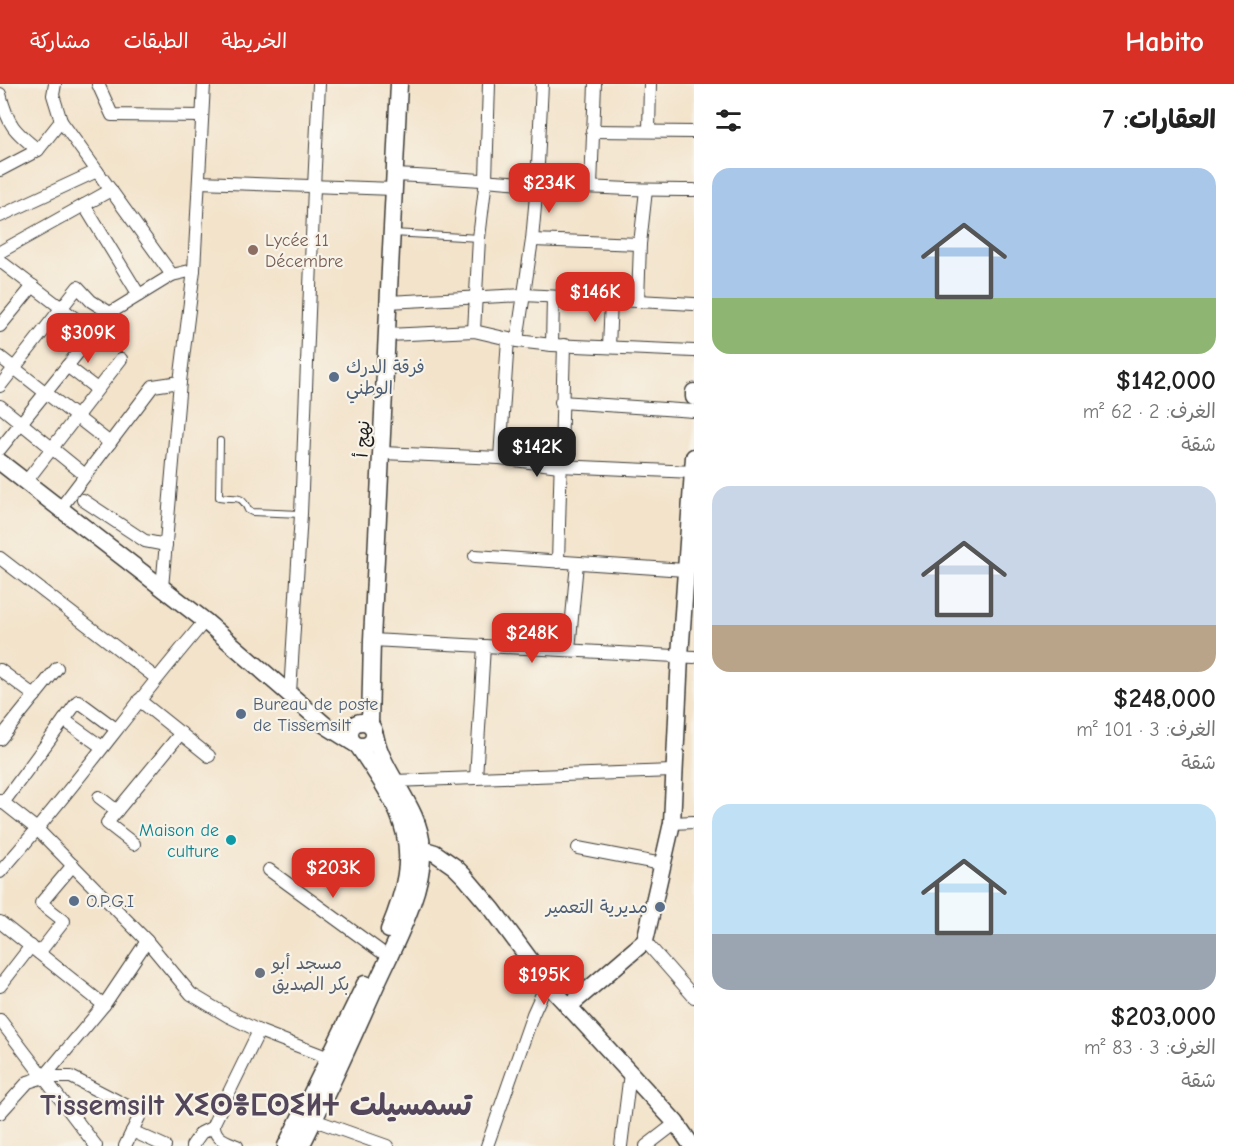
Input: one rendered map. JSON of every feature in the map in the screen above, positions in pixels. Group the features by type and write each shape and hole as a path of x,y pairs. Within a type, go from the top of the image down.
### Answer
{"main road":[{"name":"نهج أ","path":"359,726 371,688 399,84"},
{"path":"0,462 205,621 325,725 355,744 369,745 359,726"},
{"path":"568,1007 645,941 672,824 673,771 687,656 685,570 693,474"},
{"name":"نهج أ","path":"359,726 364,704 371,688"},
{"path":"286,1146 336,1061 411,905 418,879 414,820 380,754 359,726 304,705"},
{"path":"359,726 350,734 385,785 400,816 406,837 415,849 441,856 465,877 493,910 547,983 676,1123 692,1146"},
{"path":"301,1146 314,1120 380,951 402,893 415,849"}],"street":[{"path":"55,84 53,95 61,121 172,275"},
{"path":"98,84 112,114 202,116"},
{"path":"162,588 180,382 194,270 204,84"},
{"path":"290,693 301,514 320,84"},
{"path":"474,331 479,238 486,179 489,84"},
{"path":"500,458 512,340 524,294 532,240 542,84"},
{"path":"591,186 595,84"},
{"path":"649,131 651,84"},
{"path":"0,94 7,120 19,135 38,150"},
{"path":"0,170 38,150 61,121"},
{"path":"592,131 694,132"},
{"path":"0,216 97,171"},
{"path":"200,182 314,186 486,179 646,190 694,190"},
{"path":"93,333 1,261 84,205 111,190"},
{"path":"638,301 640,244 646,190"},
{"path":"84,205 139,295"},
{"path":"532,240 640,244"},
{"path":"0,449 110,313 172,275 194,270"},
{"path":"0,326 33,286"},
{"path":"0,386 78,287 91,302 110,313"},
{"path":"388,302 524,294 694,304"},
{"path":"553,297 561,402 558,562"},
{"path":"609,347 611,300"},
{"path":"387,336 474,331 512,340 558,345 694,351"},
{"path":"0,357 110,442"},
{"path":"25,483 121,359"},
{"path":"67,366 97,389"},
{"path":"59,510 153,386 180,382"},
{"path":"561,402 694,411"},
{"path":"0,406 85,475"},
{"path":"382,453 500,458 559,466 693,474"},
{"path":"84,500 145,541 166,545"},
{"path":"475,556 685,570"},
{"path":"569,650 577,563"},
{"path":"2,564 156,678"},
{"path":"0,872 38,830 156,678 205,621"},
{"path":"372,640 687,656"},
{"path":"476,778 484,646"},
{"path":"0,740 57,668"},
{"path":"0,670 35,696"},
{"path":"139,700 209,756"},
{"path":"116,729 78,701 2,801 38,830 73,865 147,941 191,994 259,1031 336,1061"},
{"path":"64,720 102,747"},
{"path":"134,844 107,823 181,733"},
{"path":"394,781 673,771"},
{"path":"99,797 117,811"},
{"path":"672,824 694,822"},
{"path":"578,848 662,864"},
{"path":"0,986 64,921 41,903 73,865"},
{"path":"269,870 380,951"},
{"path":"0,922 104,1005"},
{"path":"44,1077 104,1005 147,941"},
{"path":"645,941 694,997"},
{"path":"487,1146 533,1014 547,983"},
{"path":"0,1020 96,1146"},
{"path":"192,1146 201,1133 213,1127 259,1031"},
{"path":"621,1146 630,1073"},
{"path":"0,1113 28,1082 44,1077 71,1077 141,1113 125,1146"},
{"path":"314,1120 387,1146"},
{"path":"646,1146 676,1123"},
{"path":"213,1127 219,1138 237,1146"},
{"path":"132,1131 165,1146"}],"lane":[{"path":"391,233 479,238"},
{"path":"220,441 219,497 242,499 248,510 252,512 301,514"}],"place":[{"name":"Lycée 11 Décembre","path":"253,250"},
{"name":"فرقة الدرك الوطني","path":"334,377"},
{"name":"Bureau de poste de Tissemsilt","path":"241,714"},
{"name":"Maison de culture","path":"231,840"},
{"name":"O.P.G.I","path":"74,901"},
{"name":"مديرية التعمير","path":"660,907"},
{"name":"مسجد أبو بكر الصديق","path":"260,973"}],"district":[{"name":"Tissemsilt ⵝⵉⵙⴻⵎⵙⵉⵍⵜ تسمسيلت","path":"256,1105"}]}
